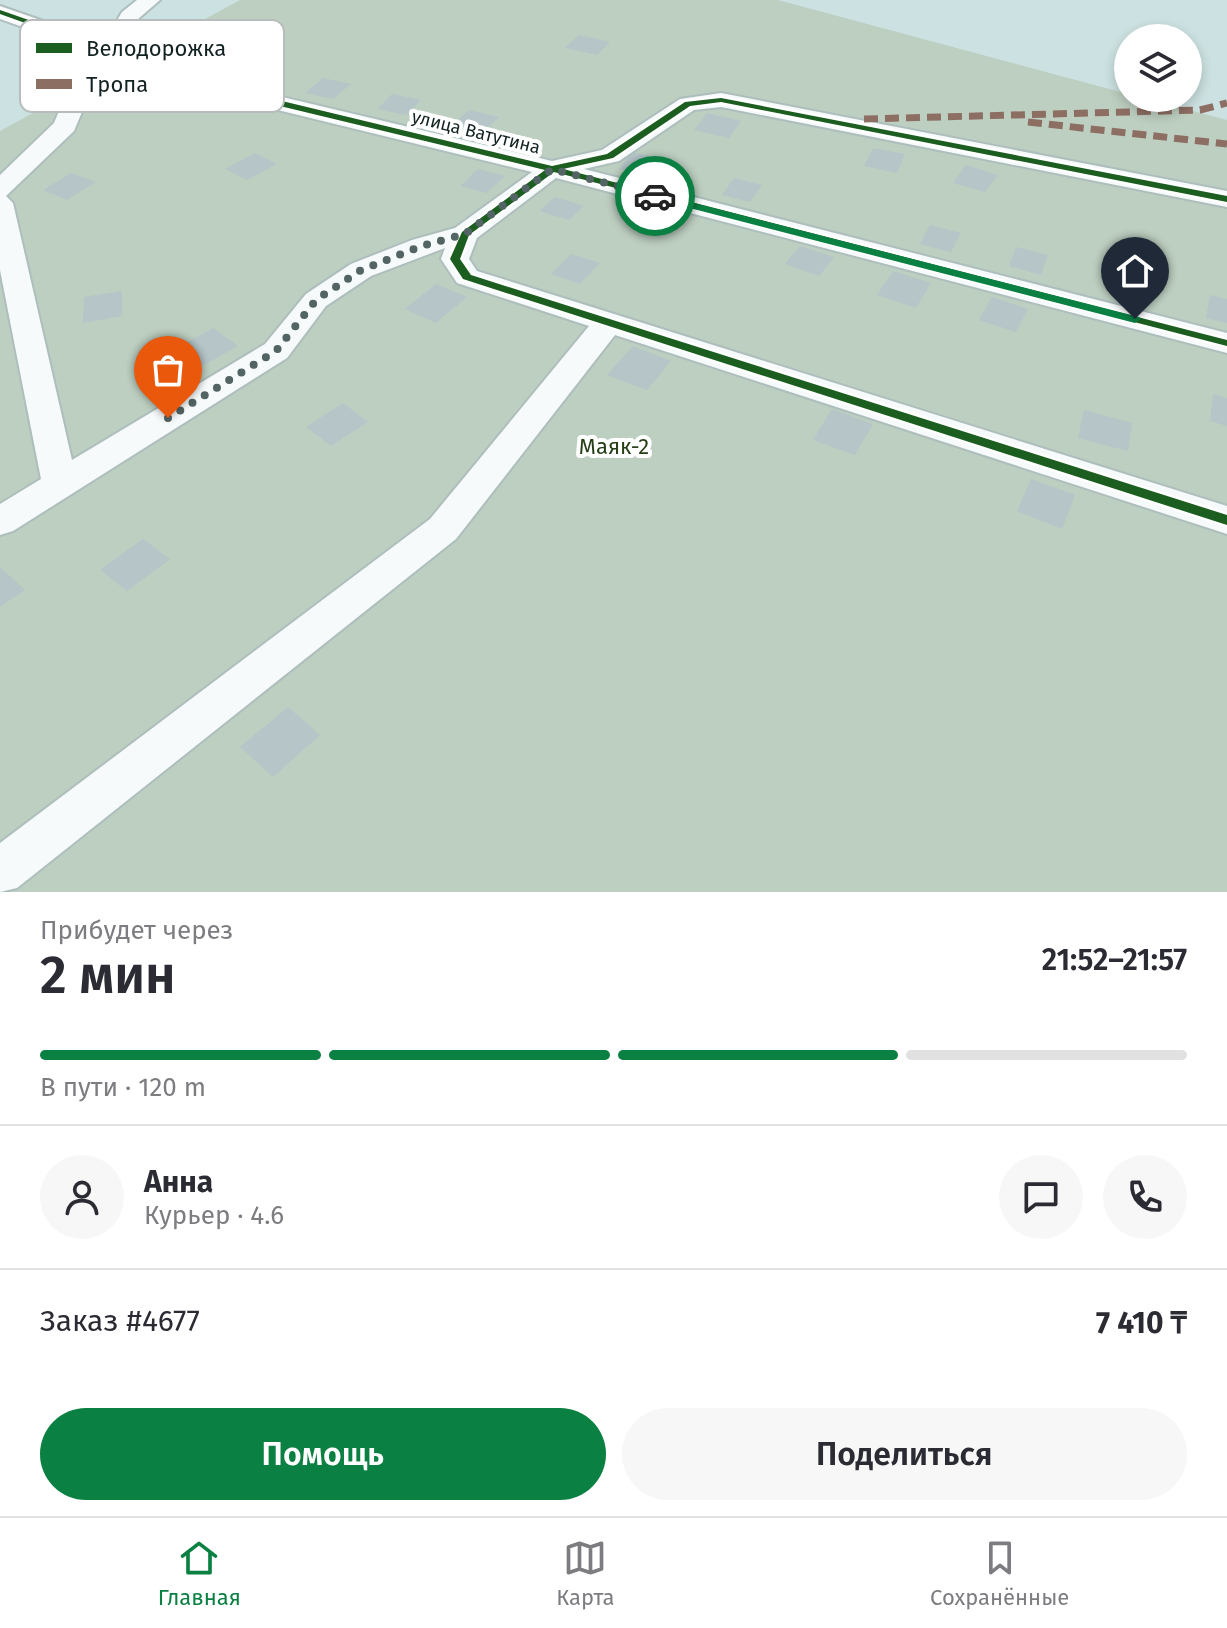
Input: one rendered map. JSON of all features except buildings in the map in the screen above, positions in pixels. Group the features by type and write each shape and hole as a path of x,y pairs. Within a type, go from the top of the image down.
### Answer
{"street":[{"path":"127,20 150,0"},
{"name":"улица Ватутина","path":"0,12 23,20"},
{"path":"0,521 276,351 316,300 361,270 422,246 465,234 552,169 610,156 688,104 721,100 1227,199"},
{"name":"улица Ватутина","path":"284,104 552,169 1227,343"},
{"path":"0,190 65,126 71,112"},
{"path":"0,203 60,484"},
{"path":"465,234 455,259 467,277 1227,520"},
{"path":"0,872 443,529 609,322"}],"green space":[{"name":"Маяк-2","path":"240,0 778,0 1114,90 1114,112 1197,112 1227,120 1227,892 0,892 0,131 35,112 284,112 284,20 203,20"}],"marked path":[{"path":"864,119 1200,110 1227,103"},
{"path":"1028,122 1227,144"}],"cycle path":[{"path":"0,12 23,20"},
{"path":"1227,199 721,100 688,104 610,156 552,169 465,234 455,259 467,277 1227,520"},
{"path":"284,104 552,169 1227,343"}],"way so far":[{"path":"168,418 276,351 316,300 361,270 422,246 465,234 552,169 655,196"}],"route":[{"path":"655,196 1135,319"}]}
